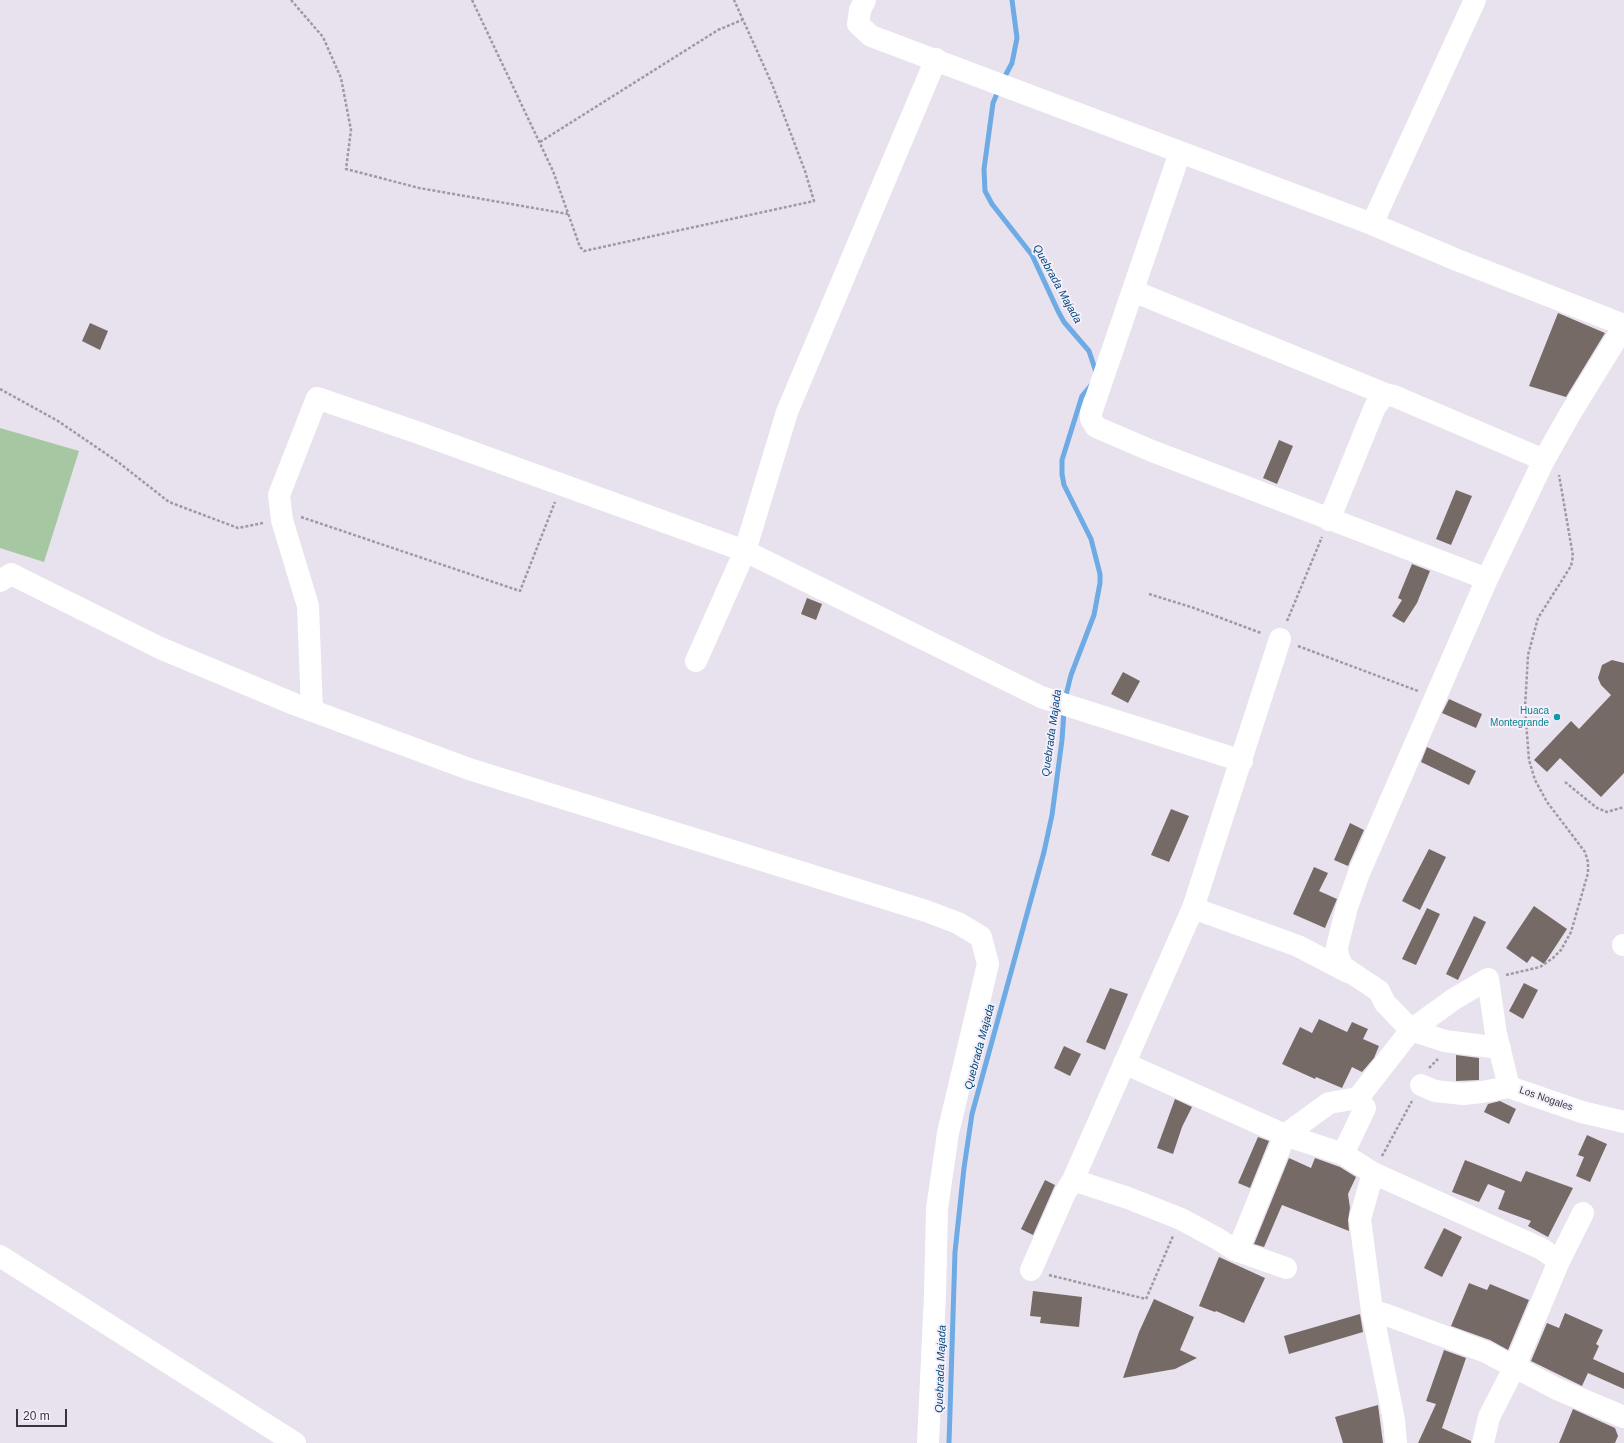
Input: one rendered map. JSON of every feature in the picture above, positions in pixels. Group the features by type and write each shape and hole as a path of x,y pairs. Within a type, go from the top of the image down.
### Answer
{"street":[{"path":"865,0 860,10 858,24 871,36 936,59 990,81 1372,224 1457,260 1624,326 1570,414 1552,466 1487,579 1359,873 1347,907 1337,950 1340,961 1348,972"},
{"path":"1372,224 1475,0"},
{"path":"696,661 745,551 787,412 936,59"},
{"path":"1180,152 1091,412 1091,420 1096,427 1152,452 1487,579"},
{"path":"1133,290 1385,394 1394,396 1552,466"},
{"path":"1329,520 1374,407 1385,394"},
{"path":"312,711 308,606 282,520 279,495 317,398 745,551 1041,697 1242,762"},
{"path":"0,581 11,574 160,648 312,711 469,769 926,911 958,923 981,937 988,964 948,1133 937,1210 935,1295 928,1443"},
{"path":"1031,1270 1073,1180 1193,908 1242,762 1280,639"},
{"path":"1193,908 1298,946 1348,972 1379,991 1385,1003 1411,1030 1453,1043 1500,1048"},
{"path":"1235,1250 1243,1238 1285,1136 1329,1103 1358,1098 1411,1030 1454,999 1488,979 1500,1048 1509,1087"},
{"path":"1124,1063 1285,1136 1343,1154 1373,1173 1542,1249 1559,1261"},
{"name":"Los Nogales","path":"1421,1086 1435,1091 1463,1094 1509,1087 1582,1112 1624,1122"},
{"path":"1343,1154 1365,1108 1358,1098"},
{"path":"1373,1173 1360,1219 1372,1311 1394,1420 1396,1443"},
{"path":"1073,1180 1128,1198 1181,1219 1235,1250 1286,1268"},
{"path":"1483,1443 1489,1417 1515,1366 1559,1261 1583,1213"},
{"path":"0,1256 296,1443"},
{"path":"1372,1311 1387,1315 1486,1352 1557,1388 1624,1417"}],"path":[{"path":"291,0 323,37 341,78 351,130 346,169 419,188 569,214"},
{"path":"472,0 560,186 580,247 584,251 814,202 805,171 772,84 734,0"},
{"path":"540,142 718,30 742,20"},
{"path":"0,389 58,421 118,462 169,502 238,528 301,516 520,591 562,485"},
{"path":"1488,979 1533,970 1553,958 1561,950 1571,932 1588,874 1588,862 1585,852 1547,802 1535,780 1529,760 1525,708 1528,655 1538,618 1571,566 1574,556 1559,479 1552,466"},
{"path":"1280,639 1329,520"},
{"path":"1148,594 1280,639 1436,698"},
{"path":"1565,782 1597,808 1606,812 1624,807"},
{"path":"1373,1173 1394,1132 1421,1086 1428,1069 1450,1048 1453,1043"},
{"path":"1031,1270 1081,1284 1146,1299 1181,1219"}],"green space":[{"path":"0,428 79,451 44,562 0,548"}],"building":[{"path":"1558,313 1605,333 1566,397 1529,386"},
{"path":"90,323 108,331 100,350 82,341"},
{"path":"1279,440 1293,446 1277,484 1263,478"},
{"path":"1456,490 1472,496 1451,545 1436,539"},
{"path":"1412,564 1430,571 1417,603 1404,623 1392,616 1402,600 1398,598"},
{"path":"807,598 822,604 816,620 801,614"},
{"path":"1612,660 1624,663 1624,773 1601,797 1560,758 1547,772 1534,760 1571,721 1579,729 1611,695 1601,685 1598,678 1602,665"},
{"path":"1123,672 1140,681 1128,703 1111,694"},
{"path":"1449,699 1482,714 1476,728 1442,713"},
{"path":"1427,747 1476,771 1469,785 1421,762"},
{"path":"1171,809 1189,816 1169,862 1151,855"},
{"path":"1350,823 1364,830 1348,866 1334,860"},
{"path":"1429,849 1446,857 1420,910 1402,901"},
{"path":"1314,867 1328,873 1319,891 1337,899 1325,928 1293,914"},
{"path":"1534,906 1567,929 1544,964 1532,956 1527,963 1506,948"},
{"path":"1427,908 1440,914 1416,965 1402,959"},
{"path":"1474,916 1486,922 1458,980 1446,974"},
{"path":"1524,983 1538,990 1523,1019 1509,1011"},
{"path":"1110,988 1128,994 1105,1050 1086,1042"},
{"path":"1319,1019 1347,1032 1352,1022 1368,1029 1363,1039 1379,1046 1374,1058 1362,1072 1352,1067 1342,1088 1316,1077 1315,1079 1282,1064 1300,1027 1312,1033"},
{"path":"1064,1046 1081,1054 1070,1076 1054,1068"},
{"path":"1456,1055 1479,1058 1479,1080 1456,1081"},
{"path":"1175,1099 1192,1107 1182,1127 1173,1154 1157,1148"},
{"path":"1500,1101 1516,1109 1509,1124 1484,1112 1488,1104"},
{"path":"1587,1135 1607,1144 1590,1182 1576,1176 1584,1157 1578,1155"},
{"path":"1258,1137 1269,1141 1250,1188 1238,1183"},
{"path":"1289,1158 1311,1168 1315,1158 1340,1167 1356,1177 1348,1194 1350,1208 1348,1220 1349,1231 1282,1205 1264,1247 1254,1244"},
{"path":"1465,1160 1521,1182 1526,1171 1573,1188 1548,1237 1528,1226 1531,1221 1498,1209 1505,1191 1488,1184 1479,1202 1452,1192"},
{"path":"1045,1180 1055,1185 1033,1235 1021,1229"},
{"path":"1444,1228 1462,1237 1442,1277 1424,1268"},
{"path":"1219,1257 1265,1278 1244,1323 1216,1311 1215,1312 1199,1306"},
{"path":"1469,1283 1487,1290 1490,1284 1529,1300 1508,1350 1490,1340 1451,1326"},
{"path":"1033,1291 1082,1297 1079,1327 1040,1323 1041,1317 1030,1316"},
{"path":"1154,1299 1194,1317 1180,1350 1197,1358 1175,1369 1123,1378 1139,1332"},
{"path":"1565,1313 1603,1330 1596,1344 1599,1346 1593,1359 1624,1373 1624,1389 1588,1373 1582,1386 1531,1361 1547,1323 1559,1328"},
{"path":"1360,1314 1363,1332 1289,1354 1284,1336"},
{"path":"1444,1350 1466,1358 1442,1428 1471,1441 1471,1443 1418,1443 1436,1404 1426,1401"},
{"path":"1378,1405 1383,1443 1343,1443 1335,1417"},
{"path":"1573,1409 1615,1428 1618,1436 1615,1443 1559,1443"}],"waterway":[{"name":"Quebrada Majada","path":"1003,80 1012,63 1017,38 1012,0"},
{"name":"Quebrada Majada","path":"999,89 993,103 984,169 985,191 992,204 1032,255 1064,322 1089,351 1096,372"},
{"name":"Quebrada Majada","path":"1065,699 1071,675 1094,615 1100,583 1100,574 1091,539 1064,485 1062,474 1062,460 1082,396 1092,384"},
{"name":"Quebrada Majada","path":"949,1443 955,1252 964,1168 972,1114 1044,852 1052,815 1062,740 1064,711"}],"place":[{"name":"Huaca Montegrande","path":"1557,717"}]}
